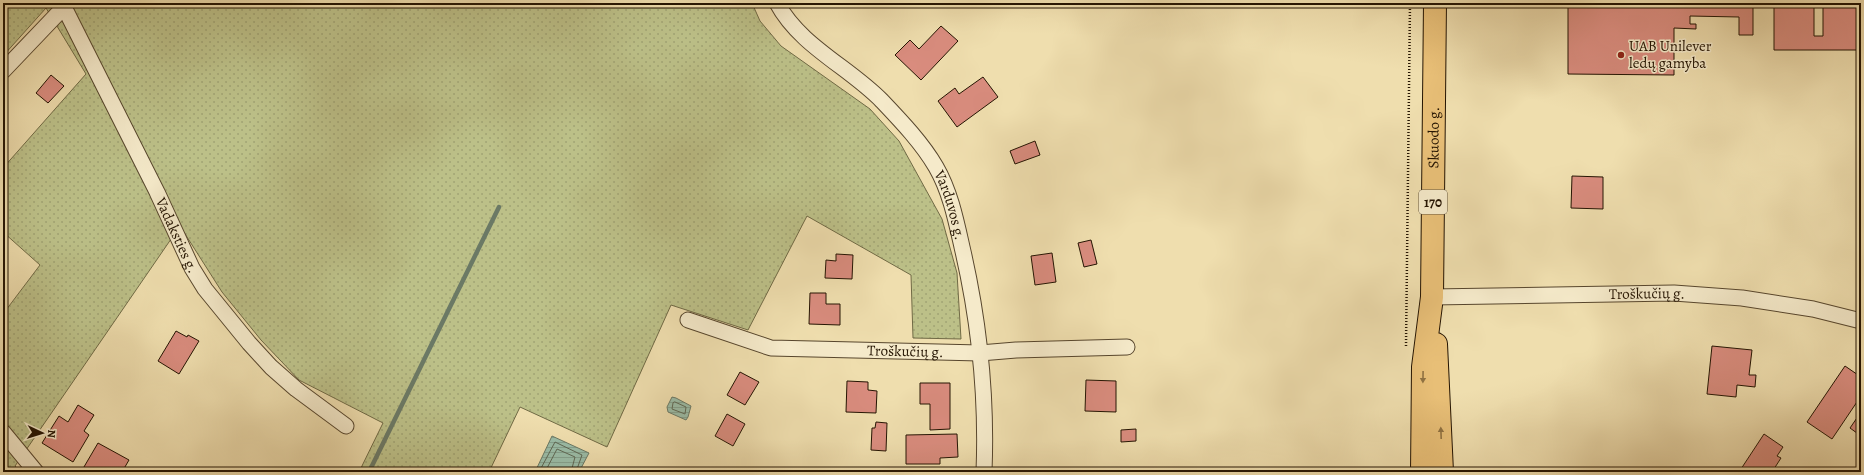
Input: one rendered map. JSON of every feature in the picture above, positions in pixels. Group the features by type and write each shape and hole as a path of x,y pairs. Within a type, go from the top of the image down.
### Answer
{"main road":[{"name":"Skuodo g.","path":"1435,3 1432,297 1438,368 1442,472"},
{"name":"Skuodo g.","path":"1422,472 1423,367 1432,297"}],"street":[{"name":"Varduvos g.","path":"777,3 793,25 808,41 878,97 898,118 936,166 948,193 957,222 967,267 980,353 983,392 984,472"},
{"path":"3,71 63,5"},
{"name":"Vadaksties g.","path":"63,5 192,268 205,289 249,343 272,367 296,390 346,426"},
{"name":"Troškučių g.","path":"1432,297 1674,293 1742,298 1813,309 1861,321"},
{"name":"Troškučių g.","path":"688,320 771,348 980,353 1016,350 1127,347"},
{"path":"3,432 36,472"}],"path":[{"path":"1406,353 1410,3"}],"green space":[{"path":"3,3 752,3 760,21 781,46 870,109 899,141 942,219 957,273 961,339 913,338 911,275 807,216 748,330 671,305 607,447 520,407 489,472 359,472 383,423 299,380 261,340 222,292 180,226 15,466 20,472 3,472 3,314 40,265 3,232 3,168 86,74 46,8 3,56"}],"water":[{"path":"672,397 691,406 686,420 668,412 667,407"},
{"path":"552,436 589,453 579,472 535,472"}],"building":[{"name":"UAB Unilever ledų gamyba","path":"1568,3 1753,3 1753,35 1739,35 1739,17 1690,16 1690,24 1696,24 1696,29 1674,28 1674,75 1568,74"},
{"path":"1774,3 1814,3 1814,36 1823,36 1823,3 1861,3 1861,50 1774,50"},
{"path":"941,26 958,41 921,80 895,55 910,40 919,49"},
{"path":"51,75 64,86 48,103 36,93"},
{"path":"983,77 998,97 957,127 938,101 955,88 959,94"},
{"path":"1035,141 1040,155 1015,164 1010,151"},
{"path":"1572,176 1603,177 1603,209 1571,208"},
{"path":"1091,240 1097,264 1084,267 1078,243"},
{"path":"1052,253 1056,282 1035,285 1031,256"},
{"path":"836,254 853,255 852,279 825,278 826,260 836,261"},
{"path":"810,293 826,293 826,304 840,304 840,325 809,324"},
{"path":"176,331 199,341 179,374 158,361"},
{"path":"1712,346 1752,350 1749,375 1756,375 1755,387 1737,385 1736,397 1707,394"},
{"path":"1845,366 1861,377 1861,396 1832,439 1807,422"},
{"path":"740,372 759,382 745,405 727,395"},
{"path":"1086,380 1116,381 1116,412 1085,411"},
{"path":"847,381 868,382 868,390 877,391 876,413 846,412"},
{"path":"920,383 950,383 950,429 930,430 930,404 920,404"},
{"path":"78,405 94,415 84,431 89,435 73,462 42,443 59,416 68,422"},
{"path":"1861,412 1861,436 1850,428"},
{"path":"727,414 745,424 733,446 715,436"},
{"path":"876,422 887,423 886,451 871,450 872,428 875,428"},
{"path":"1136,429 1136,441 1121,442 1121,430"},
{"path":"957,434 958,457 940,458 940,464 906,464 906,435"},
{"path":"1764,434 1783,447 1777,456 1781,458 1772,472 1739,472"},
{"path":"98,443 129,460 122,472 81,472"}],"waterway":[{"path":"369,472 499,207"}],"place":[{"name":"UAB Unilever ledų gamyba","path":"1621,55"}]}
